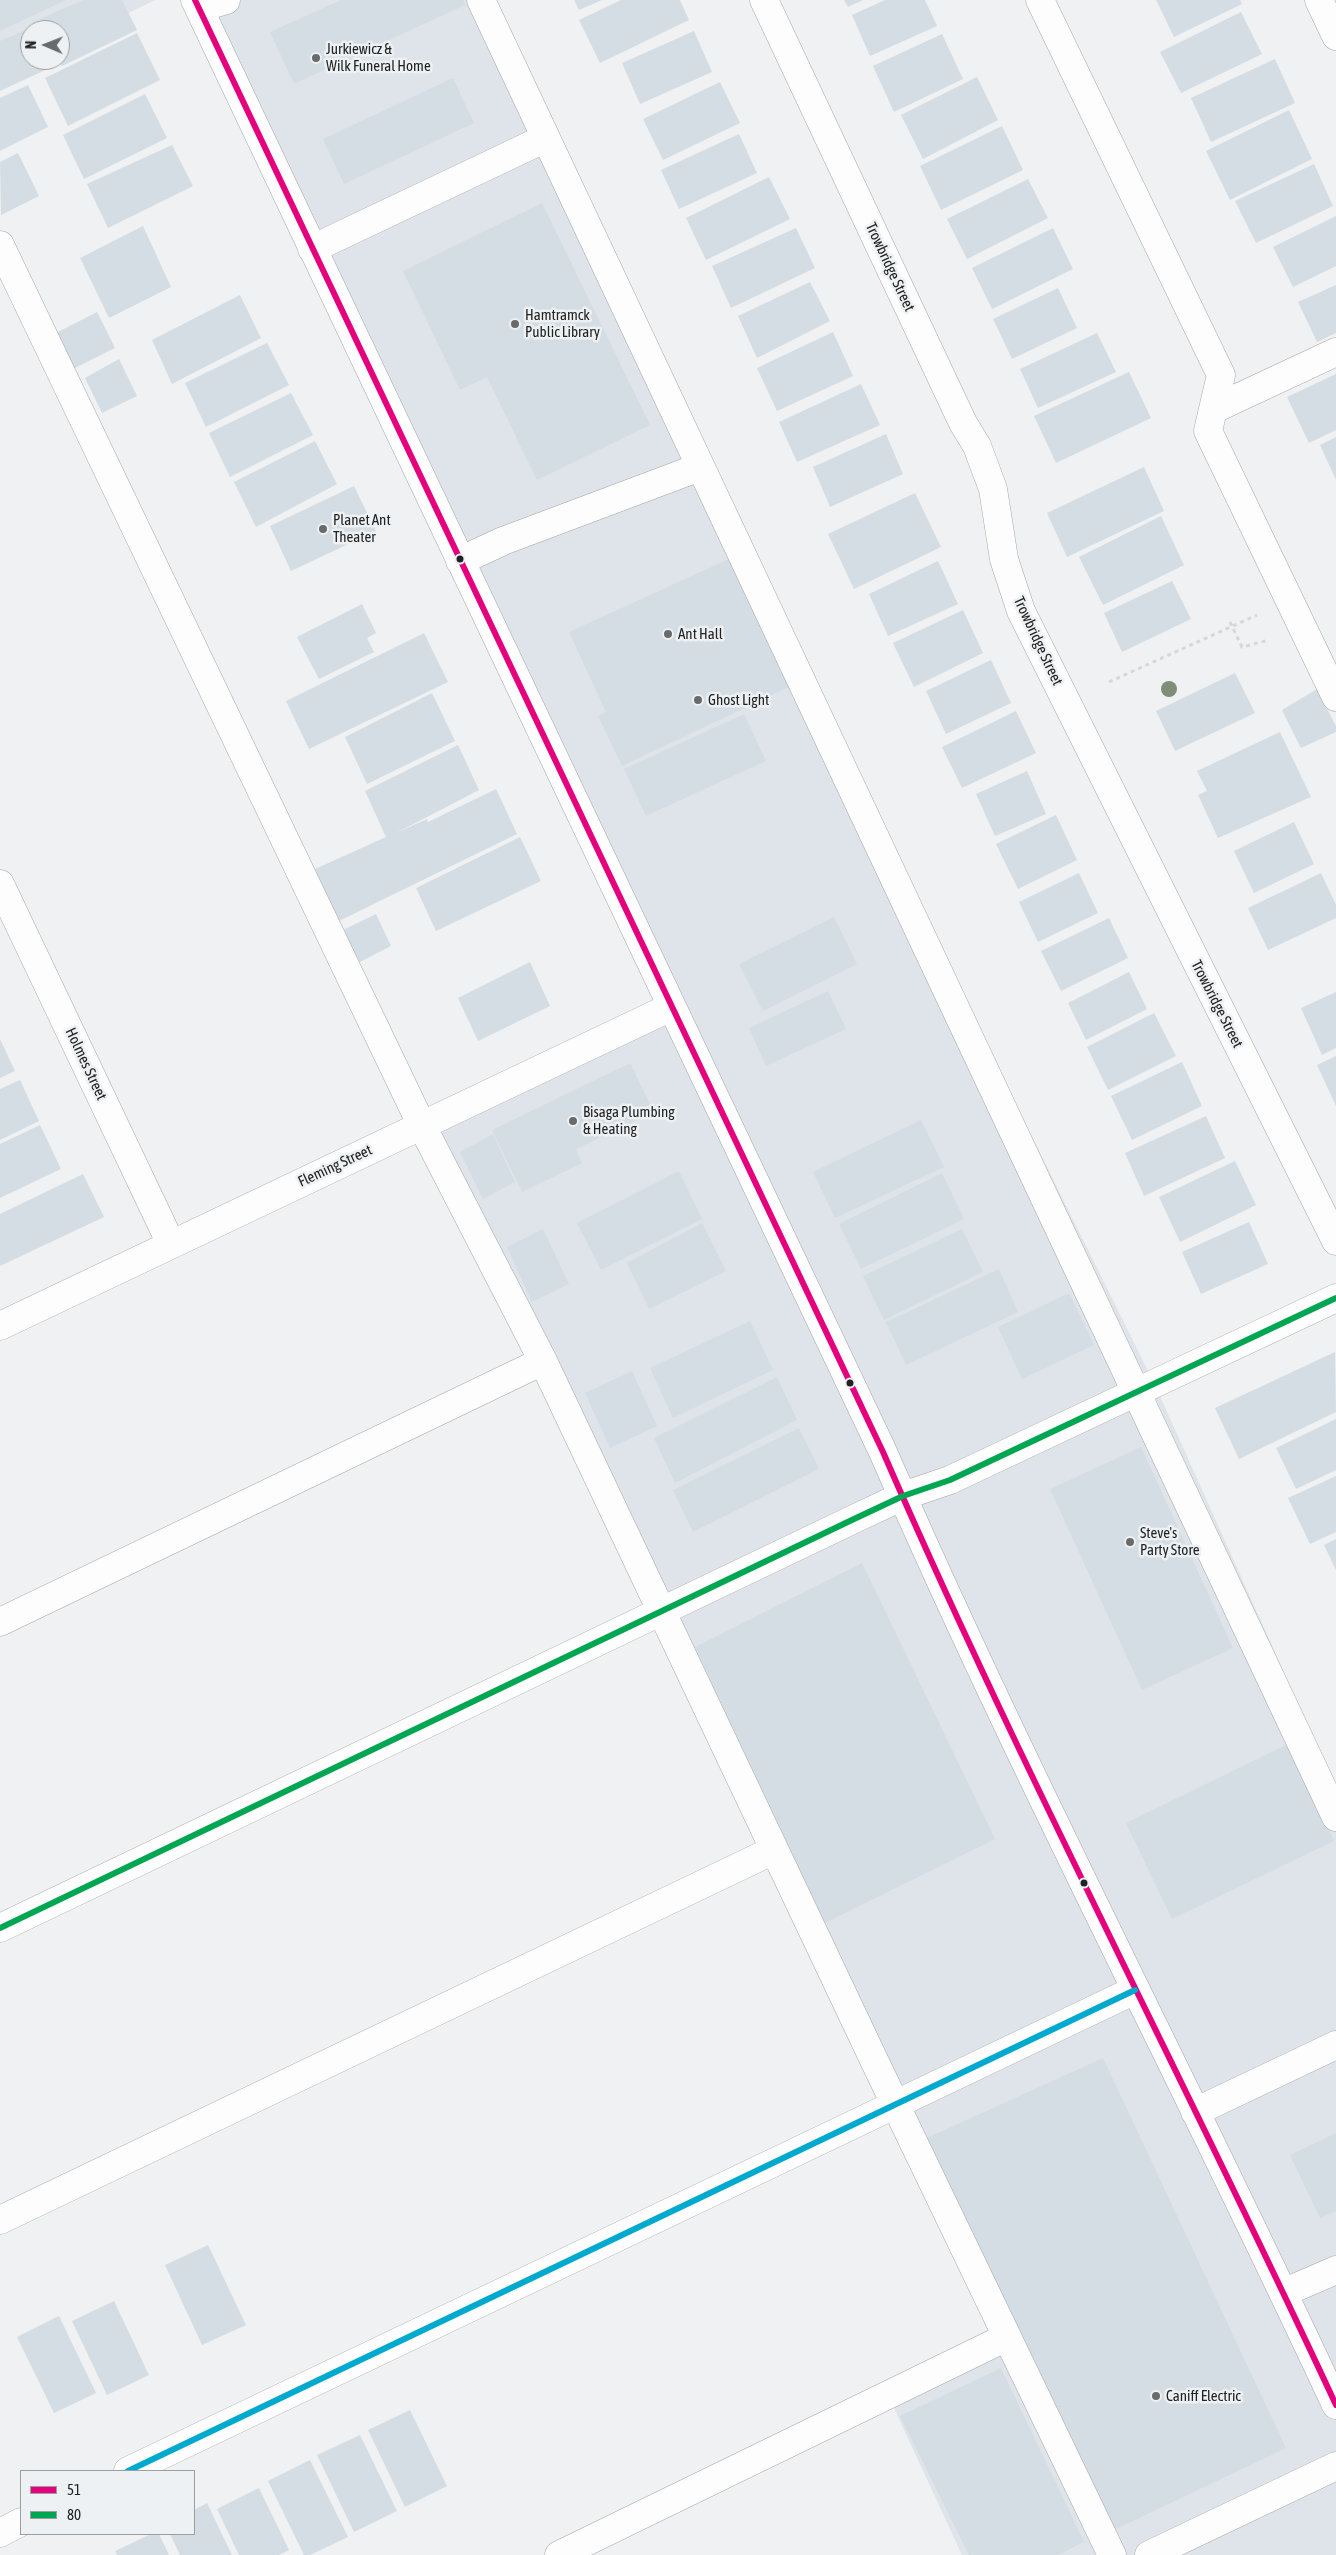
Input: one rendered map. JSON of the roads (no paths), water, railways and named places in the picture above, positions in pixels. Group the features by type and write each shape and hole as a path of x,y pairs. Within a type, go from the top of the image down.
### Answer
{"street":[{"path":"226,0 197,4 1135,1990 1336,2405"},
{"path":"481,0 1336,1817"},
{"name":"Trowbridge Street","path":"764,0 963,423 977,446 993,489 1004,559 1021,611 1336,1241"},
{"path":"1040,0 1221,375 1208,431 1336,697"},
{"path":"1320,0 1336,36"},
{"path":"312,249 546,138"},
{"path":"0,245 422,1126 543,1360 774,1850 1112,2555"},
{"path":"1214,409 1336,352"},
{"path":"460,561 512,538 700,467"},
{"name":"Holmes Street","path":"0,884 171,1244"},
{"name":"Fleming Street","path":"0,1326 671,1007"},
{"path":"0,1928 903,1496 950,1480 1336,1298"},
{"path":"0,1622 543,1360"},
{"path":"0,2220 774,1850"},
{"path":"130,2470 1135,1990"},
{"path":"1195,2112 1336,2045"},
{"path":"1283,2293 1336,2270"},
{"path":"559,2555 1007,2337"},
{"path":"1149,2555 1336,2466"},
{"path":"0,2532 20,2522"}],"place":[{"name":"Jurkiewicz & Wilk Funeral Home","path":"316,58"},
{"name":"Hamtramck Public Library","path":"515,324"},
{"name":"Planet Ant Theater","path":"323,529"},
{"name":"Ant Hall","path":"668,634"},
{"name":"Ghost Light","path":"698,700"},
{"name":"Bisaga Plumbing & Heating","path":"573,1121"},
{"name":"Steve's Party Store","path":"1130,1542"},
{"name":"Caniff Electric","path":"1156,2396"}]}
